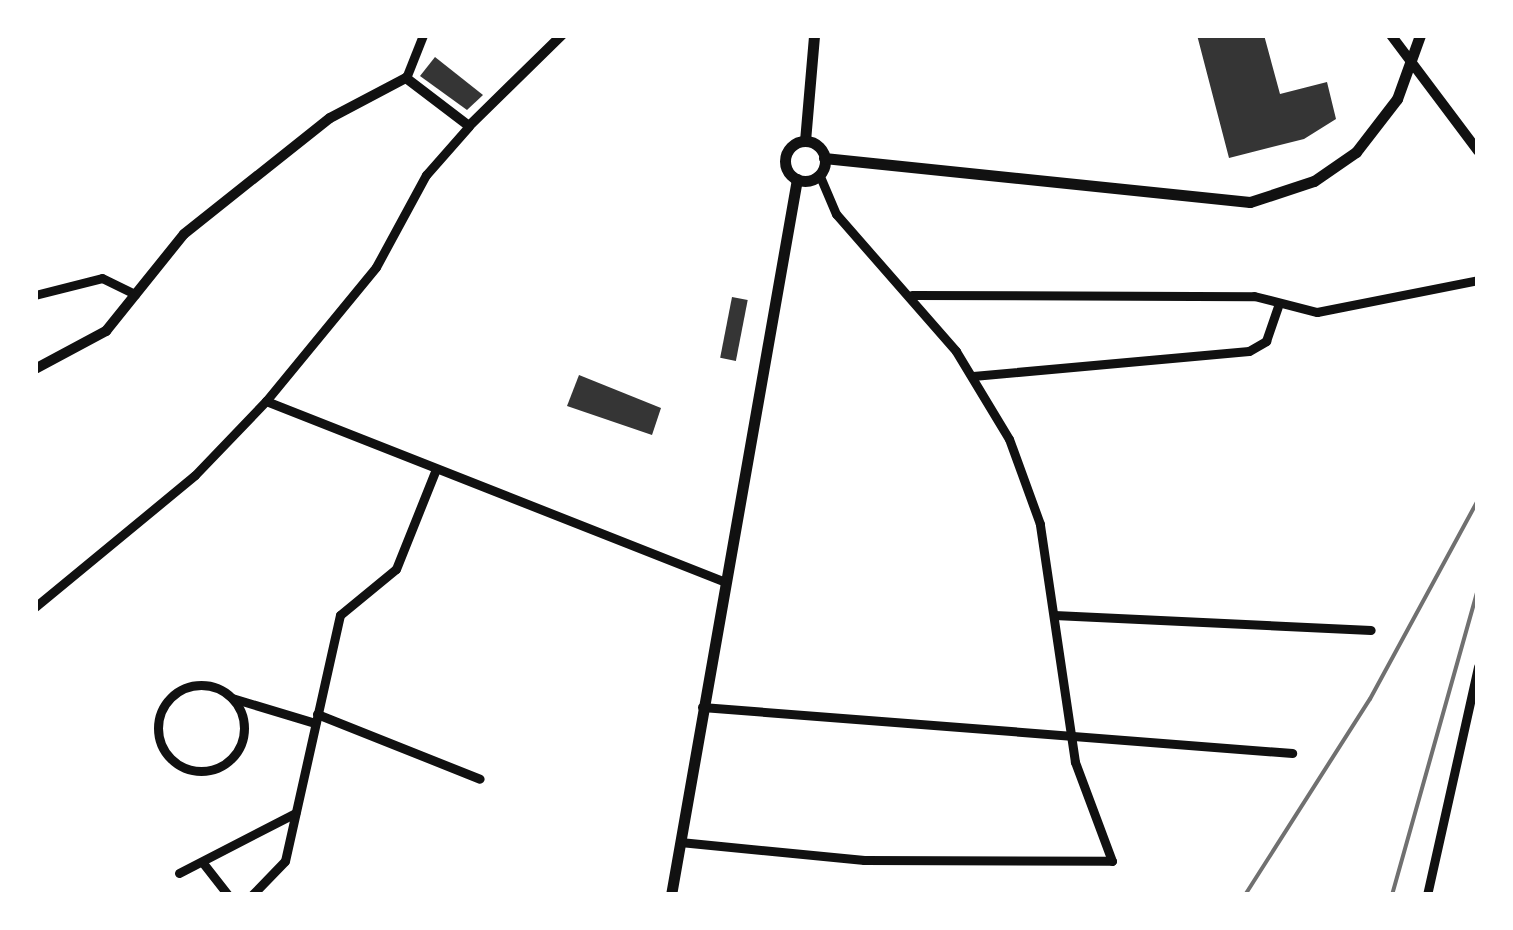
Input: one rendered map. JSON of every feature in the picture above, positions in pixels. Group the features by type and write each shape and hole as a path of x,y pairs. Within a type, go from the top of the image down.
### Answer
{"main road":[{"path":"671,895 798,179 785,157 805,141 814,35"},
{"path":"805,141 824,158 1250,202 1314,181 1356,152 1412,64 1420,35"},
{"path":"798,179 819,174 824,158"}],"street":[{"path":"35,370 106,331 184,234 310,132 406,78 424,35"},
{"path":"35,607 195,475 266,402 376,267 426,175 469,126 562,35"},
{"path":"1391,35 1478,152"},
{"path":"406,78 469,126"},
{"path":"680,842 864,860 1112,860 1069,737 1040,524 973,376 912,295 836,214 819,174"},
{"path":"35,295 102,278 136,294"},
{"path":"912,295 1206,294 1278,306 1351,308 1478,280"},
{"path":"973,376 1249,352 1266,341 1278,306"},
{"path":"266,402 724,582"},
{"path":"252,895 281,870 345,605 396,569 436,469"},
{"path":"1054,615 1371,630"},
{"path":"1427,895 1478,667"},
{"path":"232,698 244,723 238,751 202,771 175,762 158,724 169,699 193,686 316,718 480,780"},
{"path":"702,707 1292,753"},
{"path":"179,874 294,813"},
{"path":"203,864 228,895"}],"building":[{"path":"1197,35 1264,35 1280,94 1327,82 1336,119 1304,139 1229,158"},
{"path":"435,57 483,95 467,110 420,76"},
{"path":"732,297 748,300 736,361 720,358"},
{"path":"579,375 661,408 652,435 567,406"}],"railway":[{"path":"1245,895 1370,699 1478,500"},
{"path":"1392,895 1478,589"}]}
